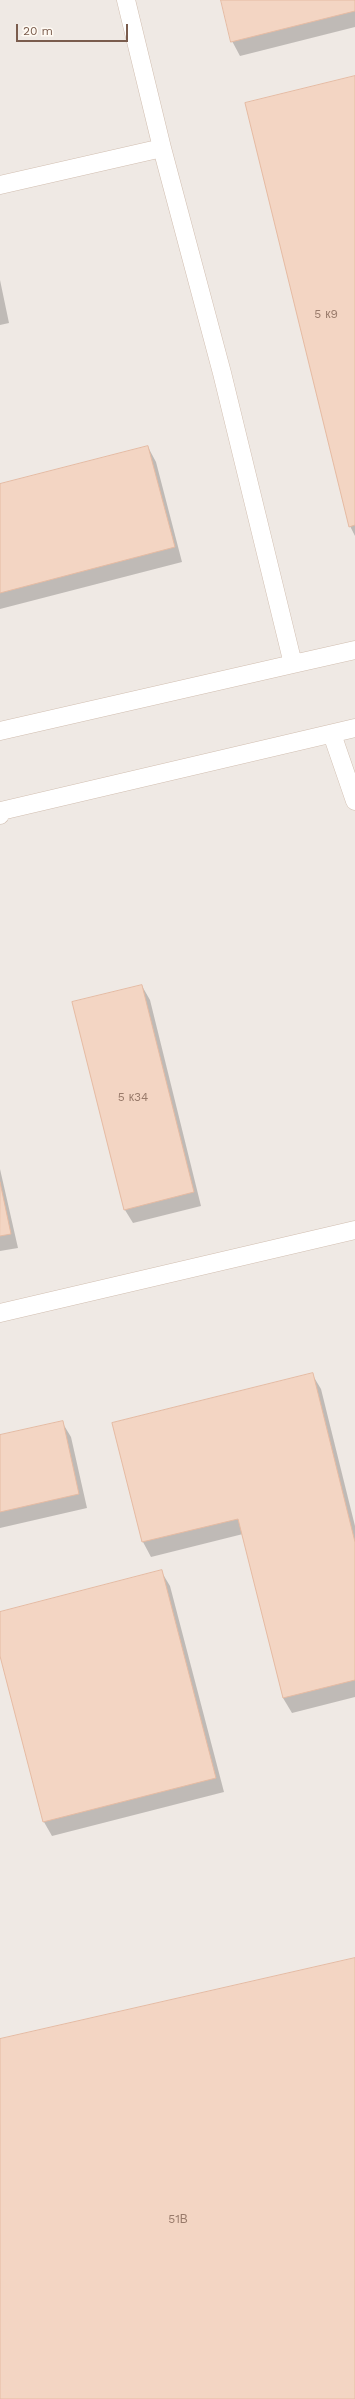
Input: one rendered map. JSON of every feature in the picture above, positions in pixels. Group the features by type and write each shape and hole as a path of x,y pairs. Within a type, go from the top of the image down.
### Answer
{"lane":[{"path":"126,0 162,148 222,373 293,664"},
{"path":"0,185 162,148"},
{"path":"0,731 355,650"},
{"path":"0,815 1,811 355,728"},
{"path":"332,734 355,801"},
{"path":"0,1313 355,1230"}],"shaded area":[{"path":"0,0 355,0 355,2399 0,2399"}],"building":[{"path":"221,0 355,0 355,11 231,42"},
{"path":"355,76 355,525 349,527 245,103"},
{"path":"148,446 175,547 0,593 0,484"},
{"path":"142,985 194,1192 124,1210 72,1002"},
{"path":"0,1182 11,1234 0,1236"},
{"path":"313,1373 355,1542 355,1680 283,1698 238,1519 142,1542 112,1423"},
{"path":"63,1421 79,1494 0,1512 0,1435"},
{"path":"162,1570 216,1778 43,1822 0,1656 0,1612"},
{"path":"355,1958 355,2399 0,2399 0,2039"}]}
